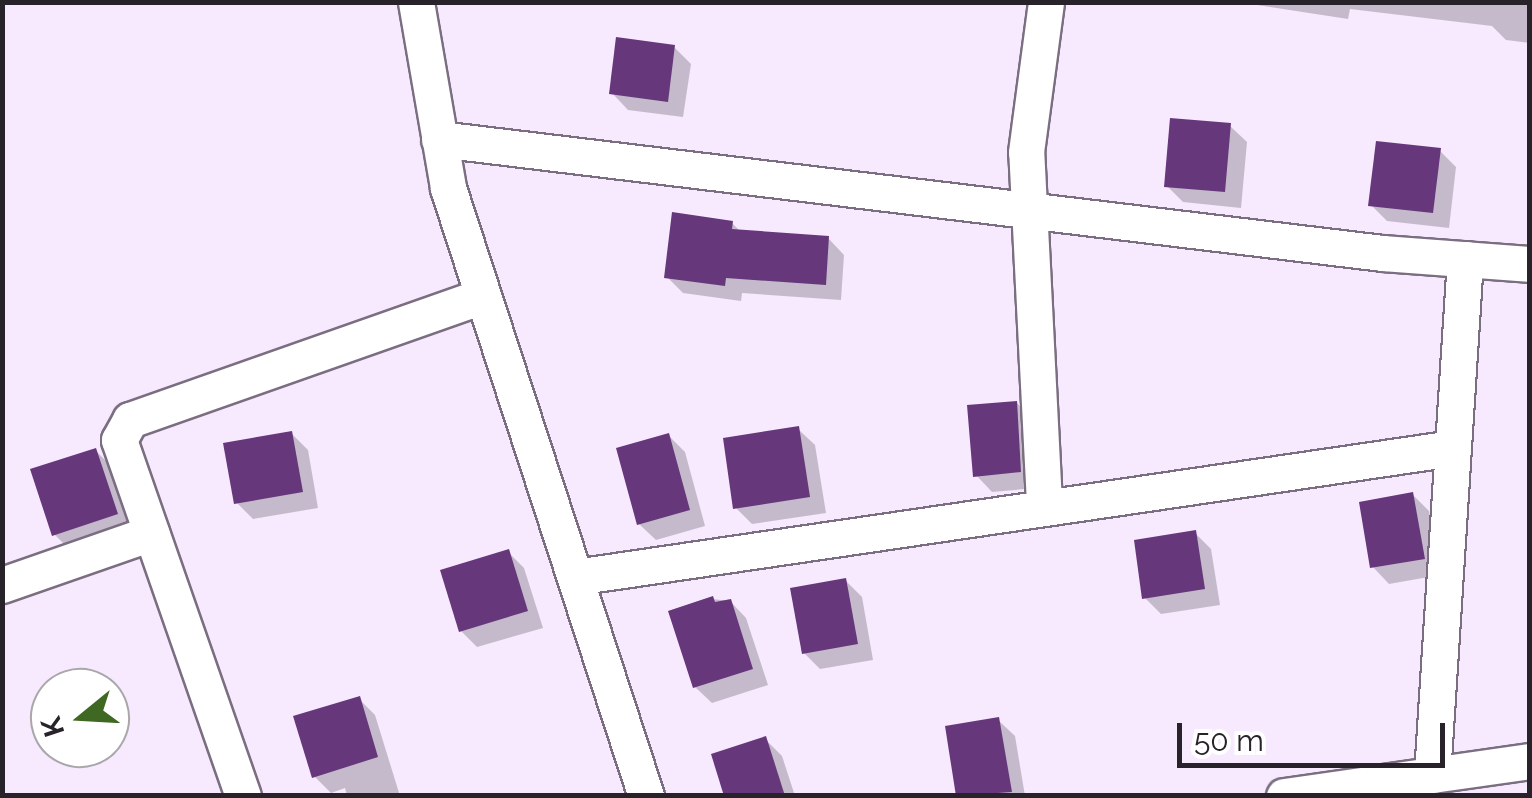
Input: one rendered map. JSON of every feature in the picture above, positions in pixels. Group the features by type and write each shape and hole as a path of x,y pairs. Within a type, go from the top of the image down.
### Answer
{"street":[{"path":"416,2 439,139 483,296 646,796"},
{"path":"1044,503 1026,152 1046,2"},
{"path":"439,139 1030,210 1530,264"},
{"path":"1432,775 1466,259"},
{"path":"243,796 119,440 130,420 483,296"},
{"path":"575,577 1044,503 1453,448"},
{"path":"2,586 151,533"},
{"path":"1284,796 1530,760"}],"building":[{"path":"616,37 675,45 668,102 609,94"},
{"path":"1170,118 1231,123 1225,192 1164,187"},
{"path":"1376,141 1441,148 1433,213 1368,206"},
{"path":"672,212 733,221 732,229 829,236 826,285 726,278 725,286 664,278"},
{"path":"1017,401 1021,472 973,477 967,405"},
{"path":"799,426 810,497 733,509 723,438"},
{"path":"292,431 303,492 234,504 223,443"},
{"path":"669,433 690,510 637,525 616,448"},
{"path":"96,448 118,514 52,536 30,469"},
{"path":"1413,492 1425,559 1370,568 1359,502"},
{"path":"1196,530 1205,589 1142,599 1134,540"},
{"path":"509,549 528,611 459,632 440,570"},
{"path":"846,578 858,644 802,654 790,588"},
{"path":"713,596 715,602 731,599 753,669 693,688 668,611"},
{"path":"360,696 378,757 312,778 293,716"},
{"path":"999,717 1012,792 956,796 945,726"},
{"path":"766,736 785,796 724,796 711,754"}]}
